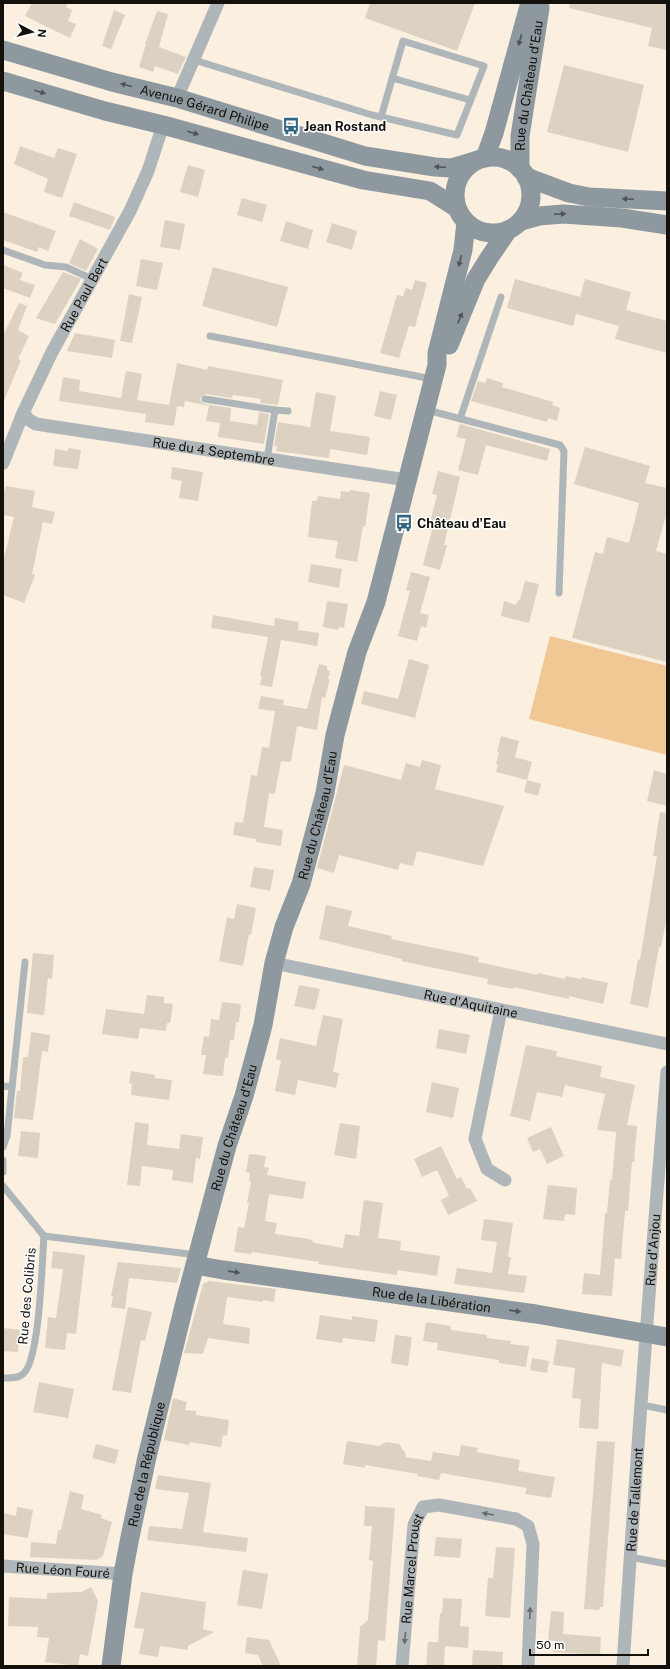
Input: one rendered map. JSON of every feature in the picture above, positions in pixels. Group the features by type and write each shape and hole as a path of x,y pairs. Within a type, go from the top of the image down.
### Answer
{"street":[{"path":"177,98 218,3"},
{"name":"Rue du Château d'Eau","path":"482,159 494,133 529,6 532,3"},
{"name":"Rue du Château d'Eau","path":"523,173 520,136 540,8 539,3"},
{"name":"Avenue Gérard Philipe","path":"3,50 112,82 177,98 365,156 435,167 451,168 482,159"},
{"name":"Avenue Gérard Philipe","path":"3,81 105,111 163,125 363,180 430,191 462,215"},
{"name":"Rue Paul Bert","path":"3,463 7,441 23,413 52,352 130,211 148,171 163,125"},
{"path":"515,225 527,211 531,200 530,188 523,173 513,163 504,159 482,159 468,166 456,185 455,196 462,215 481,232 495,233 539,216 571,214 622,218 667,225"},
{"path":"523,173 570,193 589,197 667,201"},
{"name":"Rue du Château d'Eau","path":"197,1260 227,1146 244,1096 263,1025 274,963 284,927 301,884 325,793 335,735 357,652 376,602 435,372 437,353 463,250 462,215"},
{"name":"Rue du Château d'Eau","path":"435,372 445,355 476,279 489,258 515,225"},
{"name":"Rue du 4 Septembre","path":"23,413 29,420 36,424 407,480"},
{"name":"Rue d'Aquitaine","path":"274,963 667,1044"},
{"path":"501,1010 475,1140 487,1169 505,1180"},
{"name":"Rue d'Anjou","path":"645,1333 667,1072"},
{"name":"Rue de la Libération","path":"197,1260 223,1270 536,1314 667,1337"},
{"name":"Rue de la République","path":"111,1666 123,1574 147,1457 184,1302 197,1260"},
{"name":"Rue de Tallemont","path":"623,1666 642,1405 645,1333"},
{"name":"Rue Marcel Proust","path":"402,1666 414,1525 423,1507 439,1505 516,1519 528,1526 533,1544 528,1666"},
{"name":"Rue Léon Fouré","path":"3,1566 123,1574"}],"lane":[{"path":"194,60 381,117 457,135 484,66 403,41 381,117"},
{"path":"392,78 470,100"},
{"path":"3,250 46,265 66,267 92,279"},
{"path":"460,419 502,297"},
{"path":"210,336 435,372"},
{"path":"205,399 288,411"},
{"path":"425,409 560,445 564,451 559,593"},
{"path":"268,459 275,410"},
{"path":"3,1147 7,1136 25,962"},
{"path":"3,1086 12,1087"},
{"path":"3,1160 3,1172"},
{"name":"Rue des Colibris","path":"3,1186 44,1236 36,1339 33,1358 24,1374 14,1379 3,1378"},
{"path":"44,1236 197,1260"},
{"path":"642,1405 667,1410"},
{"path":"630,1557 667,1564"}],"shaded area":[{"path":"550,636 667,666 667,755 529,719"}],"building":[{"path":"32,3 67,3 66,7 72,10 68,21 76,24 70,38 25,16"},
{"path":"370,3 475,3 457,51 365,18"},
{"path":"570,3 667,3 667,50 648,46 652,28 569,8"},
{"path":"114,10 125,15 111,49 102,46"},
{"path":"157,11 168,14 159,47 186,57 178,74 155,66 153,72 139,67 145,44"},
{"path":"564,65 644,85 628,152 547,132"},
{"path":"20,146 54,158 58,148 77,154 62,198 44,192 48,179 14,164"},
{"path":"188,165 205,170 198,197 180,192"},
{"path":"242,198 267,205 262,222 237,215"},
{"path":"74,202 115,217 110,230 69,216"},
{"path":"3,212 56,231 48,251 39,247 37,252 3,240"},
{"path":"165,220 185,224 180,250 160,247"},
{"path":"286,221 313,230 308,249 280,241"},
{"path":"332,223 357,231 352,250 326,242"},
{"path":"80,239 98,249 86,271 69,263"},
{"path":"141,259 163,263 157,290 136,286"},
{"path":"3,265 23,273 20,280 35,285 30,298 3,288"},
{"path":"213,267 288,287 277,327 202,306"},
{"path":"63,272 81,279 55,324 36,318"},
{"path":"515,279 580,297 585,279 631,292 626,310 667,321 667,353 615,339 619,326 576,314 573,326 507,308"},
{"path":"415,280 427,283 415,327 409,326 399,358 380,353 397,295 403,296 406,288 412,290"},
{"path":"129,294 142,297 132,343 120,341"},
{"path":"19,303 27,306 18,330 29,336 18,359 21,360 3,403 3,336"},
{"path":"75,333 115,340 112,358 67,351"},
{"path":"177,363 207,370 208,366 283,380 278,405 260,403 261,399 233,395 232,398 205,394 200,398 204,404 231,408 230,421 257,425 259,412 269,414 264,444 218,437 220,423 206,421 209,406 185,401 184,407 177,406 174,426 145,422 146,414 59,401 63,377 80,380 79,391 121,398 126,371 142,374 137,400 169,405"},
{"path":"487,378 503,383 502,387 553,402 552,405 560,408 557,421 548,418 547,422 471,401 478,381 485,383"},
{"path":"380,391 397,395 391,420 374,416"},
{"path":"316,392 336,396 330,431 370,437 367,455 330,449 329,458 276,451 277,446 274,446 278,422 310,427"},
{"path":"460,424 550,449 547,461 486,445 478,475 458,470 466,439 456,437"},
{"path":"585,447 650,466 645,483 667,488 667,512 656,551 667,554 667,662 572,638 595,552 603,554 607,537 629,543 639,503 574,484"},
{"path":"68,448 81,450 78,469 53,466 55,449 68,451"},
{"path":"172,467 203,472 198,501 179,498 182,481 171,479"},
{"path":"438,471 460,477 444,545 447,545 440,570 423,565 432,530 428,530 437,495 432,494"},
{"path":"6,486 35,491 32,507 55,512 52,524 43,522 32,574 35,575 24,603 3,595 3,562 14,517 3,515 3,495"},
{"path":"350,490 370,493 365,527 363,526 357,562 335,558 338,541 308,537 312,501 317,501 318,496 340,499 341,491 350,492"},
{"path":"311,564 342,569 339,588 308,582"},
{"path":"411,572 430,577 420,613 429,615 426,628 421,626 417,641 398,636 410,591 406,590"},
{"path":"525,581 539,584 529,623 501,616 504,601 516,605 518,600 520,600"},
{"path":"327,601 348,604 344,628 339,627 338,630 323,627"},
{"path":"213,615 274,626 275,618 299,622 298,630 319,633 317,646 281,640 272,687 260,685 262,676 260,676 268,637 211,628"},
{"path":"409,659 429,665 415,718 361,704 364,691 398,699"},
{"path":"319,664 327,666 327,670 330,671 328,679 330,679 325,698 322,697 317,730 297,726 291,762 281,761 275,794 269,793 264,827 283,830 281,846 256,842 256,839 233,835 235,822 243,823 251,775 257,776 262,747 269,748 275,711 258,709 261,696 284,700 283,705 307,709"},
{"path":"501,736 519,741 515,757 532,762 527,780 496,772 499,752 497,752"},
{"path":"422,760 441,765 435,789 504,806 483,866 417,851 413,866 400,863 398,870 339,855 334,873 317,868 344,765 401,780 406,763 420,767"},
{"path":"654,770 667,774 667,806 647,801"},
{"path":"527,780 541,784 538,796 524,792"},
{"path":"660,812 667,813 667,917 661,947 659,947 648,1008 630,1004 638,959 640,960 657,856 653,856"},
{"path":"254,867 274,870 270,891 250,887"},
{"path":"237,904 256,908 243,966 219,961 227,917 234,919"},
{"path":"326,905 352,911 348,926 392,936 391,939 479,957 478,962 538,975 538,973 565,979 566,976 581,979 581,977 608,983 603,1004 569,996 569,999 513,987 513,989 487,984 488,979 401,961 402,959 319,939"},
{"path":"33,953 54,955 52,979 48,978 44,1015 27,1013"},
{"path":"299,985 320,989 315,1010 294,1006"},
{"path":"147,995 164,997 164,1003 173,1004 170,1023 167,1023 166,1031 140,1028 138,1039 102,1034 106,1009 144,1014"},
{"path":"222,1002 241,1004 239,1022 236,1022 234,1040 230,1040 228,1058 225,1058 223,1076 203,1074 206,1055 201,1055 204,1036 209,1037 211,1019 219,1020"},
{"path":"323,1015 343,1019 333,1072 339,1073 336,1088 298,1080 295,1095 275,1091 281,1061 276,1059 280,1038 316,1046"},
{"path":"439,1029 470,1035 466,1054 436,1048"},
{"path":"31,1032 50,1035 48,1052 42,1051 33,1120 14,1118 17,1091 20,1091 23,1057 28,1057"},
{"path":"526,1045 557,1051 556,1056 602,1066 600,1077 635,1085 627,1125 637,1126 634,1162 632,1162 628,1211 625,1211 621,1259 615,1258 612,1296 582,1294 584,1273 600,1275 605,1213 607,1213 610,1180 612,1180 616,1132 597,1130 605,1094 565,1085 562,1097 537,1092 530,1121 510,1116"},
{"path":"131,1071 155,1075 154,1078 172,1080 169,1100 131,1095 132,1084 129,1083"},
{"path":"432,1082 459,1088 453,1118 426,1112"},
{"path":"135,1122 149,1124 147,1145 179,1149 181,1134 203,1137 200,1159 196,1158 193,1183 172,1180 173,1170 142,1166 140,1186 127,1185"},
{"path":"340,1123 360,1126 356,1159 334,1155"},
{"path":"551,1127 564,1156 547,1164 540,1149 533,1152 527,1138"},
{"path":"21,1131 40,1133 38,1158 18,1156"},
{"path":"441,1146 457,1179 461,1177 467,1189 470,1188 477,1201 448,1215 441,1200 449,1196 437,1170 422,1177 414,1159"},
{"path":"249,1154 266,1156 264,1167 269,1168 267,1175 306,1182 303,1199 269,1194 265,1221 277,1223 275,1234 309,1239 315,1243 343,1248 345,1234 359,1236 364,1200 383,1203 378,1238 401,1241 400,1250 440,1256 437,1276 397,1270 397,1275 318,1264 319,1262 252,1252 251,1254 234,1252 238,1227 244,1228 249,1203 247,1203 251,1181 249,1181 250,1173 246,1172"},
{"path":"548,1185 577,1188 575,1215 565,1214 564,1221 543,1219"},
{"path":"484,1219 513,1223 508,1257 511,1257 508,1274 527,1276 524,1293 454,1284 457,1268 492,1273 497,1242 481,1240"},
{"path":"53,1251 85,1255 76,1334 67,1333 65,1350 45,1348 48,1317 56,1318 63,1269 51,1268"},
{"path":"118,1262 181,1268 177,1283 129,1278 125,1309 111,1307 113,1296 111,1296"},
{"path":"209,1281 276,1289 274,1302 227,1297 223,1324 250,1328 249,1344 208,1338 203,1354 184,1353 203,1284"},
{"path":"128,1307 152,1312 145,1341 141,1340 131,1393 112,1390"},
{"path":"320,1315 352,1320 352,1316 378,1320 375,1342 343,1338 342,1343 316,1339"},
{"path":"426,1322 451,1326 451,1330 487,1335 487,1338 511,1341 510,1344 529,1346 526,1367 499,1363 499,1360 437,1350 438,1343 423,1341"},
{"path":"3,1328 20,1330 18,1352 3,1351"},
{"path":"395,1335 412,1337 408,1366 391,1363"},
{"path":"557,1339 624,1350 621,1367 602,1363 598,1429 579,1428 581,1399 572,1398 575,1368 553,1365"},
{"path":"532,1358 549,1361 547,1373 530,1370"},
{"path":"39,1382 74,1389 68,1418 33,1412"},
{"path":"173,1398 187,1402 185,1410 196,1411 196,1415 229,1420 227,1436 223,1435 221,1447 190,1442 189,1445 164,1440"},
{"path":"347,1441 379,1446 386,1442 399,1444 406,1454 405,1457 431,1461 433,1452 459,1456 461,1445 478,1448 477,1452 520,1460 518,1471 555,1477 551,1498 525,1494 527,1488 441,1473 439,1480 417,1476 418,1474 365,1465 365,1468 343,1464"},
{"path":"597,1441 615,1442 603,1607 600,1607 599,1610 584,1609"},
{"path":"96,1444 119,1450 115,1464 92,1458"},
{"path":"158,1475 211,1483 203,1532 248,1538 246,1552 147,1540 149,1526 182,1529 189,1493 155,1489"},
{"path":"70,1491 84,1495 81,1509 102,1515 101,1518 112,1522 103,1556 97,1560 30,1557 31,1542 56,1544 58,1530 61,1530"},
{"path":"365,1506 395,1508 385,1641 378,1640 376,1666 357,1666 360,1627 368,1620 373,1561 369,1560 372,1526 364,1526"},
{"path":"17,1507 33,1510 28,1538 3,1534 3,1513 16,1516"},
{"path":"436,1537 462,1539 460,1558 434,1556"},
{"path":"496,1547 515,1548 510,1618 485,1616 488,1578 493,1578"},
{"path":"243,1570 268,1574 262,1609 237,1605"},
{"path":"91,1587 98,1601 88,1656 80,1654 78,1666 45,1662 49,1638 37,1637 38,1627 8,1626 9,1597 47,1599 47,1593 81,1592"},
{"path":"141,1592 206,1602 203,1629 214,1632 188,1646 188,1650 160,1646 158,1657 139,1654 144,1629 134,1628"},
{"path":"443,1598 462,1599 460,1626 469,1627 468,1648 445,1646 444,1666 426,1666 428,1642 438,1642 440,1613 442,1613"},
{"path":"551,1611 564,1612 563,1634 601,1637 600,1655 553,1652 554,1641 548,1640"},
{"path":"247,1637 269,1640 281,1666 263,1666 258,1655 245,1653"},
{"path":"473,1650 503,1652 502,1666 472,1666"}],"place":[{"name":"Jean Rostand","path":"291,126"},
{"name":"Château d'Eau","path":"404,523"}]}
